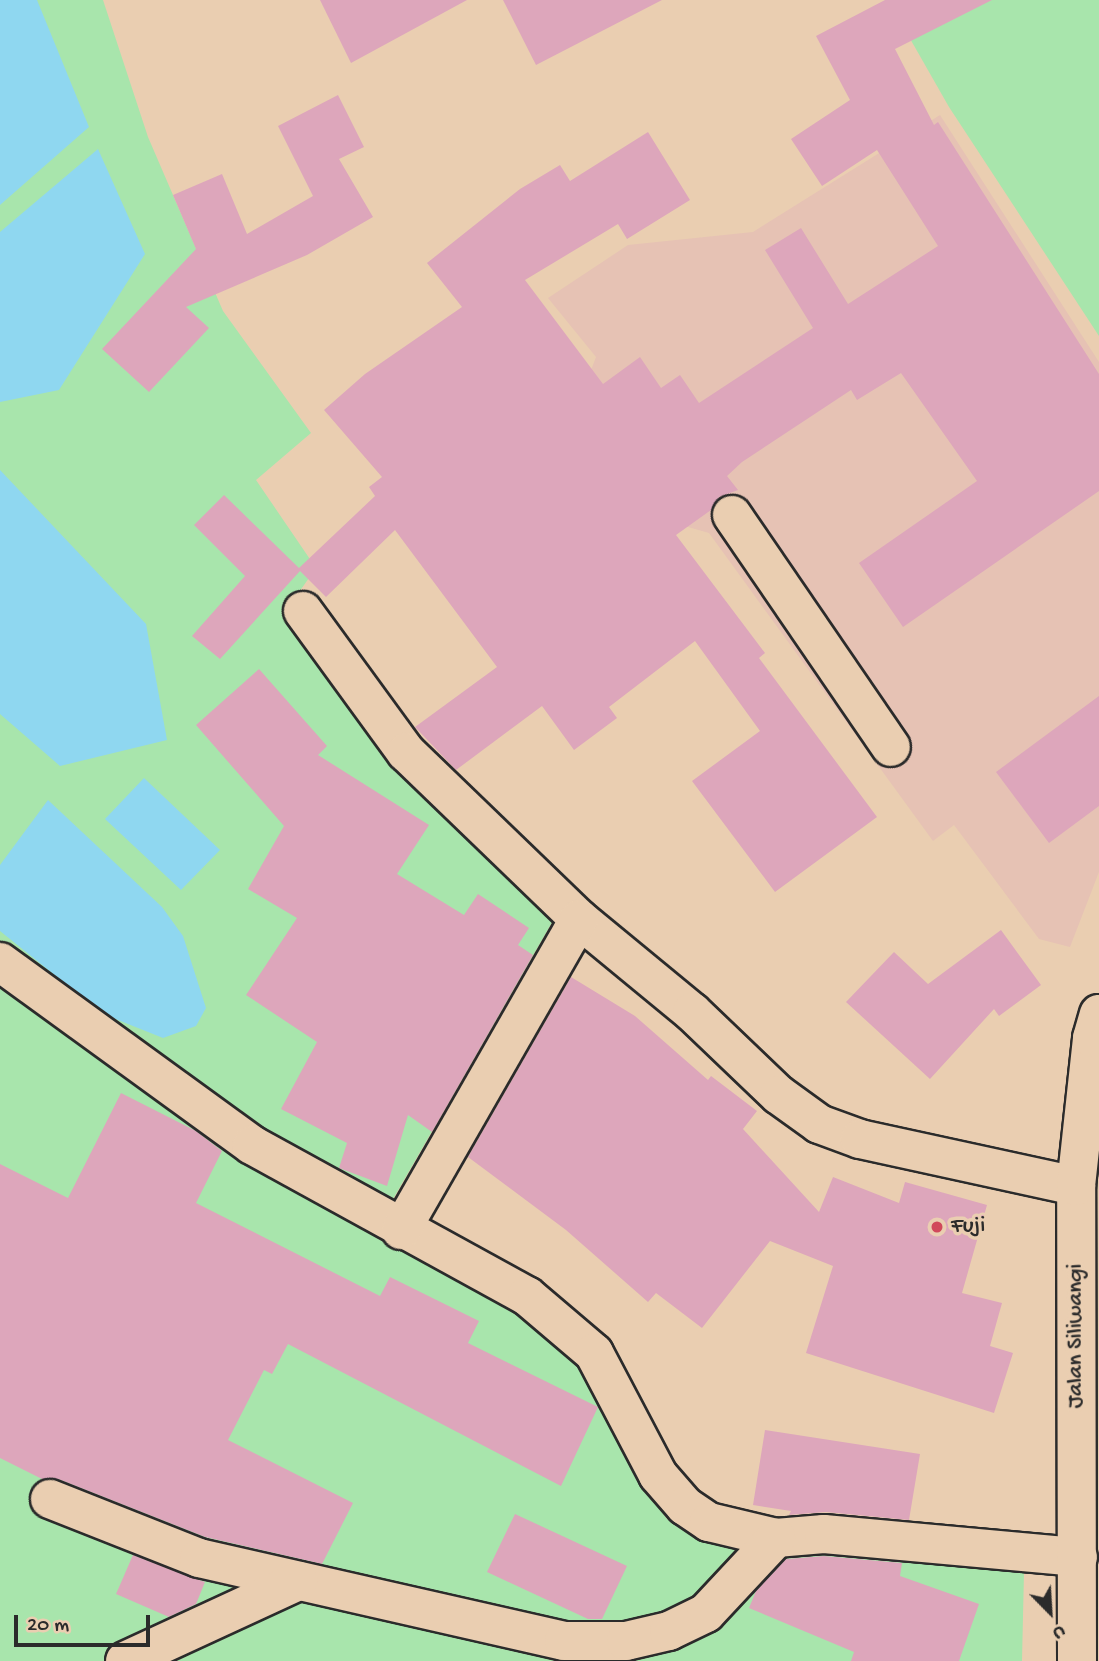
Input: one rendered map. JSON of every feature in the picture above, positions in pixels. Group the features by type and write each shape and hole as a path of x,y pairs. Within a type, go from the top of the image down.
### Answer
{"main road":[{"path":"732,515 891,747"},
{"path":"303,611 407,752 579,919 692,1012 779,1095 818,1124 860,1139 1076,1186"},
{"path":"401,1230 579,919"},
{"path":"0,962 252,1146 401,1230 527,1296 594,1353 658,1475 685,1506 709,1522 776,1538 824,1534 1077,1557"},
{"name":"Jalan Siliwangi","path":"1077,1661 1076,1186 1092,1038 1099,1014"},
{"path":"50,1499 199,1558 564,1641 626,1641 669,1631 706,1613 776,1538"},
{"path":"125,1661 298,1581"}],"shaded area":[{"path":"940,115 1099,362 1099,872 1070,947 1039,939 954,825 933,841 709,533 681,525 583,391 596,357 548,298 628,245 753,232"}],"green space":[{"path":"0,0 103,0 148,137 223,311 311,433 256,480 316,568 285,612 554,919 373,1234 513,1309 581,1363 639,1480 667,1519 701,1539 1024,1572 1022,1661 0,1661"},
{"path":"888,0 1099,0 1099,336 949,107"}],"water":[{"path":"0,0 37,0 89,127 0,205"},
{"path":"98,149 145,254 59,390 0,402 0,232"},
{"path":"0,470 146,624 167,740 60,766 0,714"},
{"path":"144,778 220,850 181,890 105,819"},
{"path":"48,800 162,907 183,936 206,1008 196,1026 163,1038 103,1014 0,931 0,865"}],"building":[{"path":"320,0 467,0 351,63"},
{"path":"503,0 662,0 536,65"},
{"path":"885,0 992,0 895,49 934,125 938,122 1099,374 1099,491 903,627 859,563 977,481 901,373 857,400 851,390 742,462 727,476 738,490 719,497 711,510 676,535 765,653 759,658 877,817 775,892 692,781 760,731 695,641 609,707 617,718 574,750 542,706 456,770 415,727 497,667 395,530 326,597 300,571 220,659 192,636 245,576 194,525 224,495 299,568 375,496 369,487 382,477 324,410 365,374 462,307 427,263 520,189 560,165 570,181 648,132 690,200 627,239 618,224 525,280 603,384 640,357 661,388 680,375 699,403 813,328 765,250 801,228 848,304 938,246 877,150 822,186 791,139 850,100 816,36"},
{"path":"338,95 364,147 339,159 373,217 307,255 186,307 209,328 149,392 102,349 196,249 173,195 222,174 247,234 313,196 278,126"},
{"path":"259,669 327,746 318,755 429,825 397,874 464,915 478,894 529,928 518,945 533,955 432,1132 408,1115 387,1186 339,1168 347,1143 281,1109 317,1042 246,995 297,918 248,889 284,826 196,725"},
{"path":"1099,696 1099,806 1049,843 996,772"},
{"path":"1001,930 1041,985 999,1016 994,1009 930,1079 846,1002 894,952 928,984"},
{"path":"571,977 635,1016 708,1080 711,1076 757,1111 743,1129 819,1212 833,1177 899,1203 905,1182 987,1205 962,1293 1002,1303 990,1346 1013,1353 994,1413 806,1353 833,1266 770,1241 702,1328 656,1293 648,1302 566,1230 468,1157"},
{"path":"121,1093 196,1131 222,1151 196,1203 380,1296 390,1277 479,1321 468,1343 598,1407 561,1486 288,1344 272,1374 264,1370 228,1440 353,1503 322,1564 205,1537 58,1479 42,1479 0,1458 0,1164 68,1198"},
{"path":"765,1430 920,1454 909,1520 826,1512 789,1515 791,1511 753,1505"},
{"path":"515,1514 627,1566 602,1619 588,1619 487,1572"},
{"path":"133,1555 205,1582 196,1604 169,1617 116,1594"},
{"path":"824,1556 902,1563 900,1576 979,1604 959,1661 851,1661 854,1652 749,1608 756,1591 786,1559"}],"place":[{"name":"Fuji","path":"937,1227"}]}
